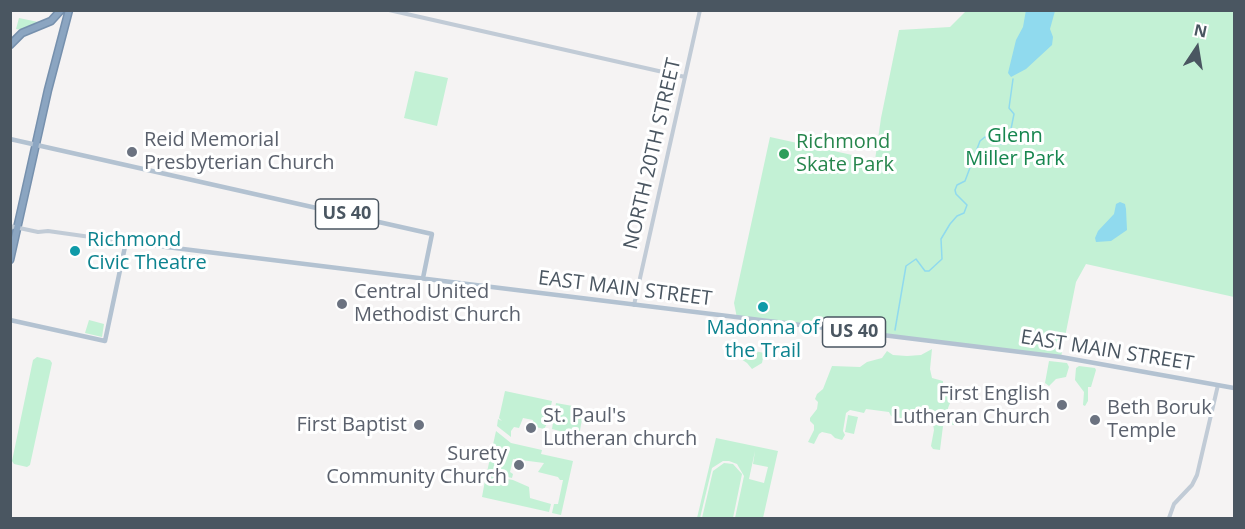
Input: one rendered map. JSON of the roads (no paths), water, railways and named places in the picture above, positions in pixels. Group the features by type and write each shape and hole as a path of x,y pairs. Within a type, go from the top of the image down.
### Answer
{"highway":[{"path":"10,260 69,10"},
{"path":"10,45 22,33 42,26 60,11"}],"main road":[{"name":"US 40","path":"10,139 432,234 423,278"},
{"name":"EAST MAIN STREET","path":"126,242 1061,357 1234,388"},
{"path":"10,320 105,341 126,242"}],"street":[{"path":"389,10 685,76"},
{"name":"NORTH 20TH STREET","path":"634,305 700,10"},
{"name":"EAST MAIN STREET","path":"10,226 126,242"},
{"path":"1169,519 1174,504 1197,475 1218,385"}],"water":[{"path":"1026,10 1055,11 1050,29 1053,37 1052,45 1026,69 1011,77 1008,73"},
{"path":"1120,202 1125,204 1127,230 1111,241 1096,242 1098,231 1114,214 1116,204"}],"waterway":[{"path":"895,330 906,266 916,259 925,271 929,271 942,259 941,239 957,216 964,213 967,205 955,190 957,185 965,181 980,141 985,137 1001,144 1010,134 1014,114 1009,108 1013,79"}],"place":[{"name":"Reid Memorial Presbyterian Church","path":"132,152"},
{"name":"Richmond Skate Park","path":"784,154"},
{"name":"Richmond Civic Theatre","path":"75,251"},
{"name":"Central United Methodist Church","path":"342,304"},
{"name":"Madonna of the Trail","path":"763,307"},
{"name":"First English Lutheran Church","path":"1062,405"},
{"name":"Beth Boruk Temple","path":"1095,420"},
{"name":"First Baptist","path":"419,425"},
{"name":"St. Paul's Lutheran church","path":"531,428"},
{"name":"Surety Community Church","path":"519,465"}],"park label":[{"name":"Glenn Miller Park","path":"1015,148"}]}
